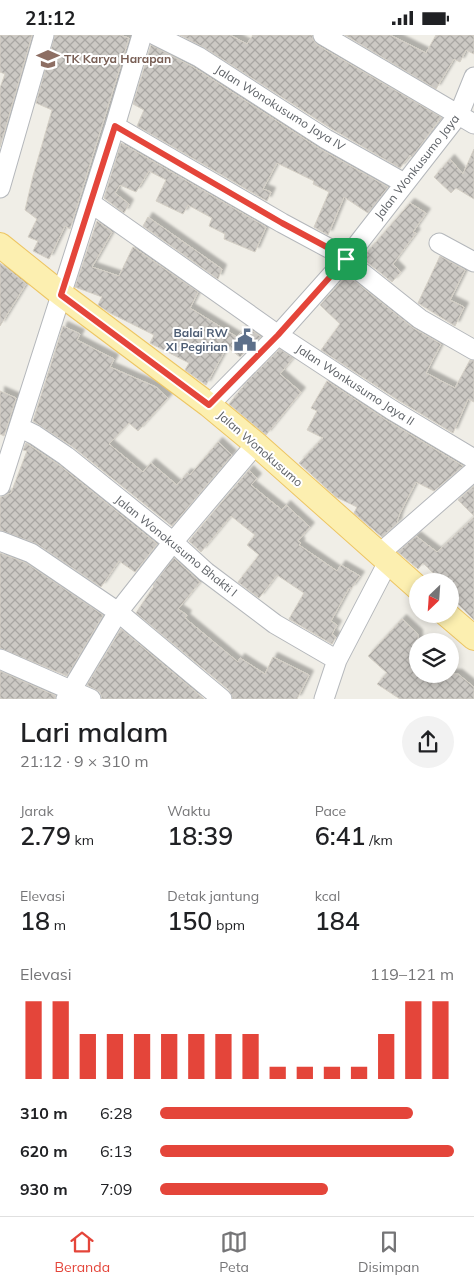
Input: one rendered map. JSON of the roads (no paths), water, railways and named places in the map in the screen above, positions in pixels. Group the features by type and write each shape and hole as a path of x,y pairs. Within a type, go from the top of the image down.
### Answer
{"main road":[{"name":"Jalan Wonokusumo","path":"0,245 61,295 209,405 409,580"},
{"path":"456,623 474,638"}],"street":[{"path":"0,187 44,35"},
{"path":"0,486 91,203 142,35"},
{"name":"Jalan Wonokusumo Jaya IV","path":"155,35 199,57 326,139 404,183"},
{"path":"322,35 466,119"},
{"name":"Jalan Wonkusumo Jaya","path":"209,405 278,335 346,259 404,183 466,119 474,77"},
{"path":"115,126 282,223 336,252 420,319 474,349"},
{"name":"Jalan Wonkusumo Jaya II","path":"91,203 278,335 392,410 474,459"},
{"path":"439,243 474,262"},
{"name":"Jalan Wonokusumo Bhakti I","path":"19,427 35,435 66,456 173,542 206,572 275,624 337,660"},
{"path":"68,694 118,612 173,542 256,445"},
{"path":"324,699 337,660 384,558 474,471"},
{"path":"0,541 31,553 118,612 222,699"},
{"path":"0,659 68,694 92,699"}],"place":[{"name":"TK Karya Harapan","path":"48,59"},
{"name":"Balai RW XI Pegirian","path":"245,340"}]}
